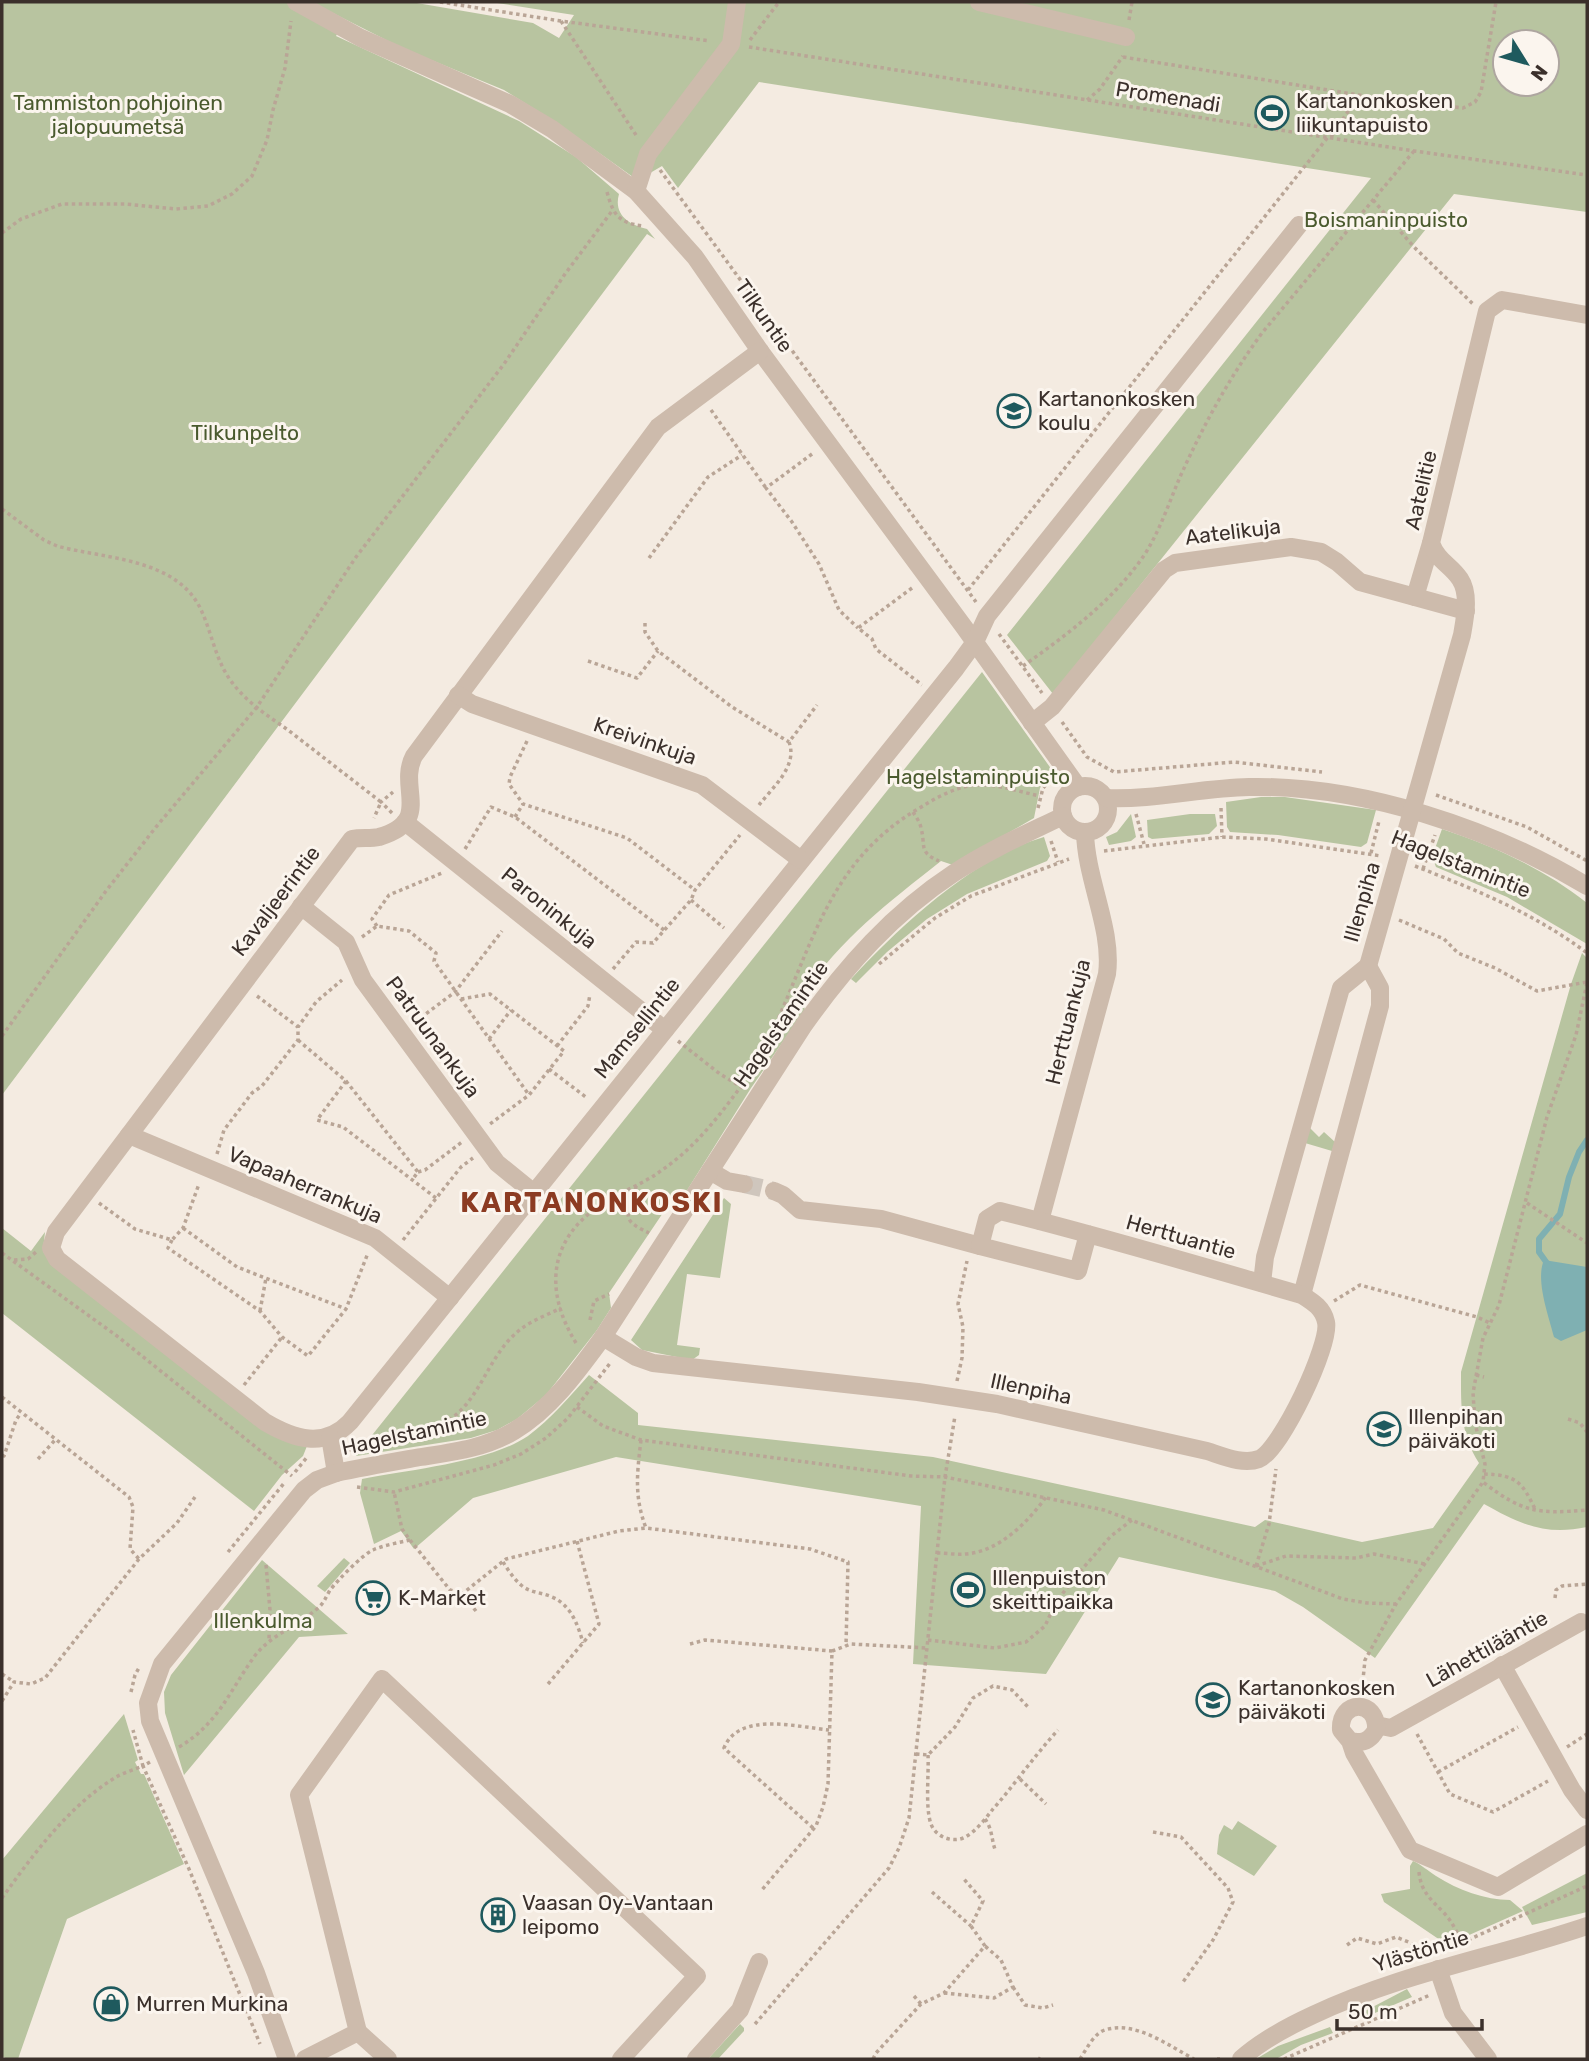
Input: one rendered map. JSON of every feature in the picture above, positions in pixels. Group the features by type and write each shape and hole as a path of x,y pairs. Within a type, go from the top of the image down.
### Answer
{"street":[{"name":"Tilkuntie","path":"297,2 360,38 510,104 552,130 636,191 695,257 760,351 975,642 1078,787"},
{"path":"636,191 648,154 731,44 736,2"},
{"path":"979,2 1126,37"},
{"name":"Mamsellintie","path":"330,1437 341,1432 350,1422 801,860 975,642 987,616 1299,225"},
{"path":"1487,311 1502,300 1587,315"},
{"name":"Aatelitie","path":"1413,810 1462,635 1466,611 1461,579 1440,560 1431,543 1487,311"},
{"path":"405,822 412,799 409,765 658,427 760,351"},
{"path":"1415,597 1431,543"},
{"name":"Aatelikuja","path":"1032,723 1052,707 1164,570 1175,563 1291,547 1321,552 1360,582 1466,611"},
{"name":"Kreivinkuja","path":"458,695 472,704 702,785 801,860"},
{"path":"1091,786 1106,798 1108,806 1104,821 1099,827 1085,832 1072,827 1063,816 1062,808 1067,795 1078,787 1091,786"},
{"name":"Hagelstamintie","path":"1106,798 1132,799 1216,788 1252,787 1325,792 1440,818 1512,847 1587,886"},
{"name":"Illenpiha","path":"1262,1283 1265,1257 1340,988 1368,966 1413,810"},
{"name":"Hagelstamintie","path":"287,2059 256,1973 150,1721 148,1703 162,1664 265,1535 304,1490 317,1480 336,1472 468,1449 495,1441 541,1412 581,1366 596,1331 710,1171 804,1025 831,987 862,951 921,896 955,872 1034,828 1063,816"},
{"name":"Kavaljeerintie","path":"51,1248 56,1232 352,839 372,838 391,832 405,822"},
{"name":"Paroninkuja","path":"405,822 665,1030"},
{"name":"Herttuankuja","path":"1040,1221 1107,974 1109,957 1085,853 1085,832"},
{"name":"Patruunankuja","path":"301,906 346,942 363,981 497,1163 534,1193"},
{"name":"Illenpiha","path":"1302,1295 1380,1006 1380,988 1368,966"},
{"name":"Vapaaherrankuja","path":"129,1135 375,1238 450,1298"},
{"path":"710,1171 727,1181 744,1185"},
{"path":"774,1191 800,1210 881,1219 1078,1271 1088,1234"},
{"name":"Herttuantie","path":"975,1245 987,1219 1000,1211 1262,1283"},
{"path":"51,1248 64,1265 265,1422 295,1436 314,1439 330,1437 336,1472"},
{"path":"1262,1283 1302,1295 1322,1310"},
{"name":"Illenpiha","path":"596,1331 636,1357 653,1363 958,1398 1051,1415 1240,1461 1258,1459 1269,1453 1290,1423 1324,1340 1326,1324 1322,1310"},
{"name":"Lähettilääntie","path":"1350,1741 1367,1741 1373,1736 1376,1725 1391,1728 1581,1622"},
{"path":"1502,1665 1572,1790 1587,1810"},
{"path":"388,2059 358,2032 299,1795 382,1679 696,1976 621,2059"},
{"path":"1376,1725 1373,1715 1360,1707 1348,1710 1341,1720 1341,1730 1350,1741 1354,1753 1410,1850 1498,1887 1587,1834"},
{"name":"Ylästöntie","path":"1241,2059 1256,2046 1290,2026 1432,1964 1587,1926"},
{"path":"696,2059 740,2010 759,1962"},
{"path":"1432,1964 1453,2013 1488,2059"},
{"path":"305,2059 358,2032"}],"path":[{"path":"2,233 21,219 62,204 125,204 176,209 208,206 232,194 252,176 267,140 285,68 289,29 297,2"},
{"path":"440,2 703,40"},
{"name":"Promenadi","path":"779,2 745,46 1414,151 1587,175"},
{"path":"1123,57 1463,108 1475,102 1481,92 1496,2"},
{"path":"561,21 639,141"},
{"path":"968,590 1329,137 1359,94"},
{"path":"1023,666 1088,617 1133,570 1156,534 1203,427 1245,356 1414,151"},
{"path":"656,165 987,616 1087,757 1114,772 1124,772"},
{"path":"1373,200 1414,247 1472,304 1487,311"},
{"path":"2,1036 115,880 257,707 356,557 504,364 612,211"},
{"path":"709,408 792,522 819,564 839,610 872,639 876,649 927,689"},
{"path":"649,558 708,477 742,454"},
{"path":"766,488 812,454"},
{"path":"2,509 44,540 57,546 153,568 186,588 203,612 230,681 257,707 381,802 373,824 372,838"},
{"path":"858,628 912,588"},
{"path":"645,623 645,632 658,651 732,707 789,742 792,750 791,764 756,810"},
{"path":"588,661 637,678 658,651"},
{"path":"789,742 817,705"},
{"path":"527,741 510,776 509,785 523,804 627,838 695,890"},
{"path":"757,1062 788,998 811,939 842,879 874,842 913,811 948,793 975,785 1040,796"},
{"path":"515,817 523,804"},
{"path":"463,851 491,807 515,817 664,930"},
{"path":"1221,808 1222,837"},
{"path":"913,811 921,827 924,849 929,857 940,862"},
{"path":"612,970 636,942 653,943 691,900 695,890 741,833"},
{"name":"Hagelstamintie","path":"876,966 935,918 971,896 1085,853 1222,837 1266,839 1371,853 1398,860 1496,898 1544,923 1587,953"},
{"path":"377,926 372,919 389,895 449,870"},
{"path":"691,900 731,934"},
{"path":"1360,1707 1364,1660 1396,1604 1483,1482 1483,1454 1475,1423 1473,1393 1483,1338 1499,1304 1547,1117 1576,1035 1587,982 1537,991 1488,965 1458,953 1444,939 1394,918"},
{"path":"356,941 377,926 409,931 436,953 434,961 529,1094"},
{"path":"413,1023 455,992 502,931"},
{"path":"216,1156 224,1130 298,1040 298,1027 316,1002 349,974"},
{"path":"557,1046 588,1006 591,989"},
{"path":"253,992 298,1027"},
{"path":"460,999 490,994 564,1051 529,1094 486,1127"},
{"path":"788,998 794,1000"},
{"path":"489,1039 511,1010"},
{"path":"298,1040 346,1081 418,1172"},
{"path":"684,1045 742,1088"},
{"path":"549,1069 594,1104"},
{"path":"579,1348 561,1308 554,1284 554,1269 566,1241 588,1214 662,1171 687,1150 742,1088 746,1078"},
{"path":"346,1081 317,1120 342,1127 436,1198"},
{"path":"412,1180 418,1172 425,1170 464,1141"},
{"path":"400,1244 461,1167 480,1153"},
{"path":"200,1182 183,1228 168,1248 260,1311 282,1337 308,1356 346,1309 369,1251"},
{"path":"636,1186 628,1211 629,1220 649,1233"},
{"path":"96,1200 135,1229 172,1240"},
{"path":"1527,1202 1587,1243"},
{"path":"183,1228 237,1267 346,1309"},
{"path":"747,2032 889,1868 900,1848 909,1818 945,1477 962,1358 963,1327 958,1304 975,1245"},
{"path":"12,1260 28,1259 40,1249 51,1248"},
{"path":"2,1253 117,1336 292,1475"},
{"path":"260,1311 265,1278"},
{"path":"1322,1310 1360,1286 1477,1317 1490,1323"},
{"path":"596,1331 594,1301 609,1294"},
{"path":"358,1447 426,1432 452,1418 473,1398 498,1354 515,1333 561,1308"},
{"path":"574,1340 582,1335"},
{"path":"243,1387 282,1337"},
{"path":"1476,1375 1484,1377"},
{"path":"2,1397 129,1497 133,1507 130,1549 139,1559"},
{"path":"577,1407 603,1426 641,1440 911,1476 945,1477 1104,1510 1343,1599 1396,1604"},
{"path":"2,1455 5,1456 16,1420 21,1413"},
{"path":"1567,1419 1580,1423 1587,1431"},
{"path":"38,1459 55,1440"},
{"path":"641,1440 637,1504 646,1528"},
{"path":"1256,1566 1269,1524 1276,1467"},
{"path":"1484,1474 1506,1475 1521,1483 1536,1510"},
{"path":"1483,1482 1524,1508 1551,1513 1587,1510"},
{"path":"354,1487 394,1492 402,1529 450,1590 462,1594 476,1611"},
{"path":"2,1674 14,1682 32,1684 45,1678 139,1559 177,1523 195,1497"},
{"path":"937,1553 968,1554 994,1545 1017,1530 1046,1497"},
{"path":"928,1640 995,1648 1026,1642 1045,1626 1056,1602 1077,1575 1111,1536 1132,1520"},
{"path":"462,1594 503,1562 619,1531 646,1528 810,1549 848,1562 846,1646"},
{"path":"269,1555 265,1567 270,1610 269,1639 281,1634 317,1609 331,1590 371,1550 410,1540"},
{"path":"548,1684 599,1624 577,1541"},
{"path":"1256,1566 1286,1556 1356,1558 1374,1554 1425,1564"},
{"path":"503,1562 522,1586 553,1597 566,1608 576,1620 583,1643"},
{"path":"1555,1598 1556,1590 1562,1586 1587,1584"},
{"path":"690,1644 705,1640 832,1651 851,1644 927,1648"},
{"path":"761,1891 814,1829 823,1807 828,1784 832,1651"},
{"path":"2,1701 14,1682"},
{"path":"1029,1708 1012,1690 993,1686 972,1698 956,1727 928,1755 928,1814 932,1828 939,1835 951,1840 966,1837 1020,1779 1036,1754 1058,1730"},
{"path":"814,1829 724,1748 728,1738 738,1729 755,1724 829,1730"},
{"path":"1438,1772 1520,1726"},
{"path":"1414,1729 1450,1794 1493,1812 1550,1780"},
{"path":"1566,1748 1587,1734"},
{"path":"916,1754 928,1755"},
{"path":"2,1898 48,1838 83,1802 114,1778 143,1766"},
{"path":"1020,1779 1046,1804"},
{"path":"985,1819 992,1829 992,1843 996,1852"},
{"path":"1153,1832 1181,1837 1228,1888 1233,1902 1213,1940 1183,1982"},
{"path":"1420,1853 1421,1886 1451,1922 1462,1943 1587,1886"},
{"path":"963,1878 983,1900 971,1926"},
{"path":"932,1892 971,1926 985,1946 1001,1960 1013,1987 1025,2005 1043,2008 1053,2005"},
{"path":"1347,1945 1357,1938 1377,1944 1396,1937 1411,1943 1432,1964"},
{"path":"873,2059 920,2004 944,1993 985,1946"},
{"path":"944,1993 994,1998 1013,1987"},
{"path":"914,1996 920,2004"},
{"path":"1080,2059 1103,2030 1123,2028 1141,2032 1194,2059"}],"green space":[{"name":"Tilkunpelto","path":"2,2 299,2 341,27 336,36 519,121 576,157 619,194 618,208 624,218 647,229 655,239 647,234 2,1095"},
{"name":"Kartanonkosken liikuntapuisto","path":"311,2 411,2 533,23 559,38 574,15 491,2 1587,2 1587,212 1454,194 1053,694 1007,635 1371,178 759,82 678,188 662,166 645,176 633,177 557,123 504,90 402,48"},
{"name":"Hagelstaminpuisto","path":"982,672 1052,770 1040,788 1034,818 953,865 941,861 866,922 833,956 802,996 805,1010 751,1088 686,1192 675,1195 609,1293 611,1308 597,1330 546,1395 517,1419 497,1430 471,1438 356,1456 354,1443 369,1439"},
{"path":"1285,797 1376,810 1367,843 1361,847 1278,835 1230,832 1227,827 1226,802"},
{"path":"1131,814 1136,837 1131,841 1109,845 1106,837 1117,832"},
{"path":"1190,814 1215,814 1217,826 1209,834 1152,839 1148,837 1147,820"},
{"path":"1442,829 1518,860 1554,879 1587,903 1587,944 1507,897 1436,867 1432,857"},
{"path":"1044,837 1050,856 1047,861 967,894 927,919 887,952 856,983 851,979 939,896 991,860"},
{"path":"1582,953 1587,958 1587,1527 1545,1529 1521,1522 1484,1504 1375,1658 1303,1607 1275,1591 1119,1557 1046,1674 913,1664 921,1506 616,1457 473,1498 414,1549 401,1531 374,1544 360,1493 362,1479 471,1459 512,1445 545,1422 589,1375 638,1413 638,1425 933,1457 1255,1527 1265,1520 1362,1542 1433,1528 1479,1463 1465,1430 1461,1372"},
{"path":"1309,1127 1319,1137 1324,1132 1335,1142 1332,1151 1305,1143"},
{"path":"724,1198 731,1204 720,1278 687,1274 677,1345 700,1348 699,1355 692,1360 642,1350 631,1340"},
{"path":"2,1228 31,1251 45,1232 43,1251 49,1261 307,1446 303,1456 282,1475 254,1511 2,1313"},
{"path":"344,1558 350,1563 325,1592 317,1586"},
{"name":"Illenkulma","path":"262,1560 348,1634 299,1637 184,1775 165,1713 164,1692 171,1675"},
{"path":"124,1714 138,1760 135,1762 141,1774 144,1774 184,1864 67,1919 18,2059 7,2059 2,2056 2,1860"},
{"path":"1238,1821 1277,1846 1254,1876 1217,1854 1219,1835 1224,1825 1232,1830"},
{"path":"1413,1861 1453,1886 1481,1896 1510,1900 1523,1911 1449,1944 1440,1940 1384,1902 1381,1894 1410,1889 1410,1866"},
{"path":"1587,1873 1587,1912 1532,1925 1522,1907"},
{"path":"1407,1989 1412,1997 1368,2016 1365,2011"},
{"path":"740,2024 744,2031 718,2059 708,2059"},
{"path":"1330,2027 1333,2033 1301,2045 1276,2059 1256,2059 1278,2046"}],"water":[{"path":"1544,1260 1587,1267 1587,1330 1561,1341 1554,1337 1544,1298 1541,1278"}],"waterway":[{"path":"1549,1266 1539,1252 1539,1239 1560,1214 1569,1177 1587,1140"}],"tunnel":[{"path":"744,1184 774,1191"}],"place":[{"name":"Kartanonkosken liikuntapuisto","path":"1272,113"},
{"name":"Kartanonkosken koulu","path":"1014,411"},
{"name":"Illenpihan päiväkoti","path":"1384,1429"},
{"name":"Illenpuiston skeittipaikka","path":"968,1590"},
{"name":"K-Market","path":"373,1598"},
{"name":"Kartanonkosken päiväkoti","path":"1213,1700"},
{"name":"Vaasan Oy-Vantaan leipomo","path":"498,1915"},
{"name":"Murren Murkina","path":"111,2004"}],"district":[{"name":"KARTANONKOSKI","path":"592,1202"}],"park label":[{"name":"Tammiston pohjoinen jalopuumetsä","path":"118,115"},
{"name":"Boismaninpuisto","path":"1386,220"}]}
